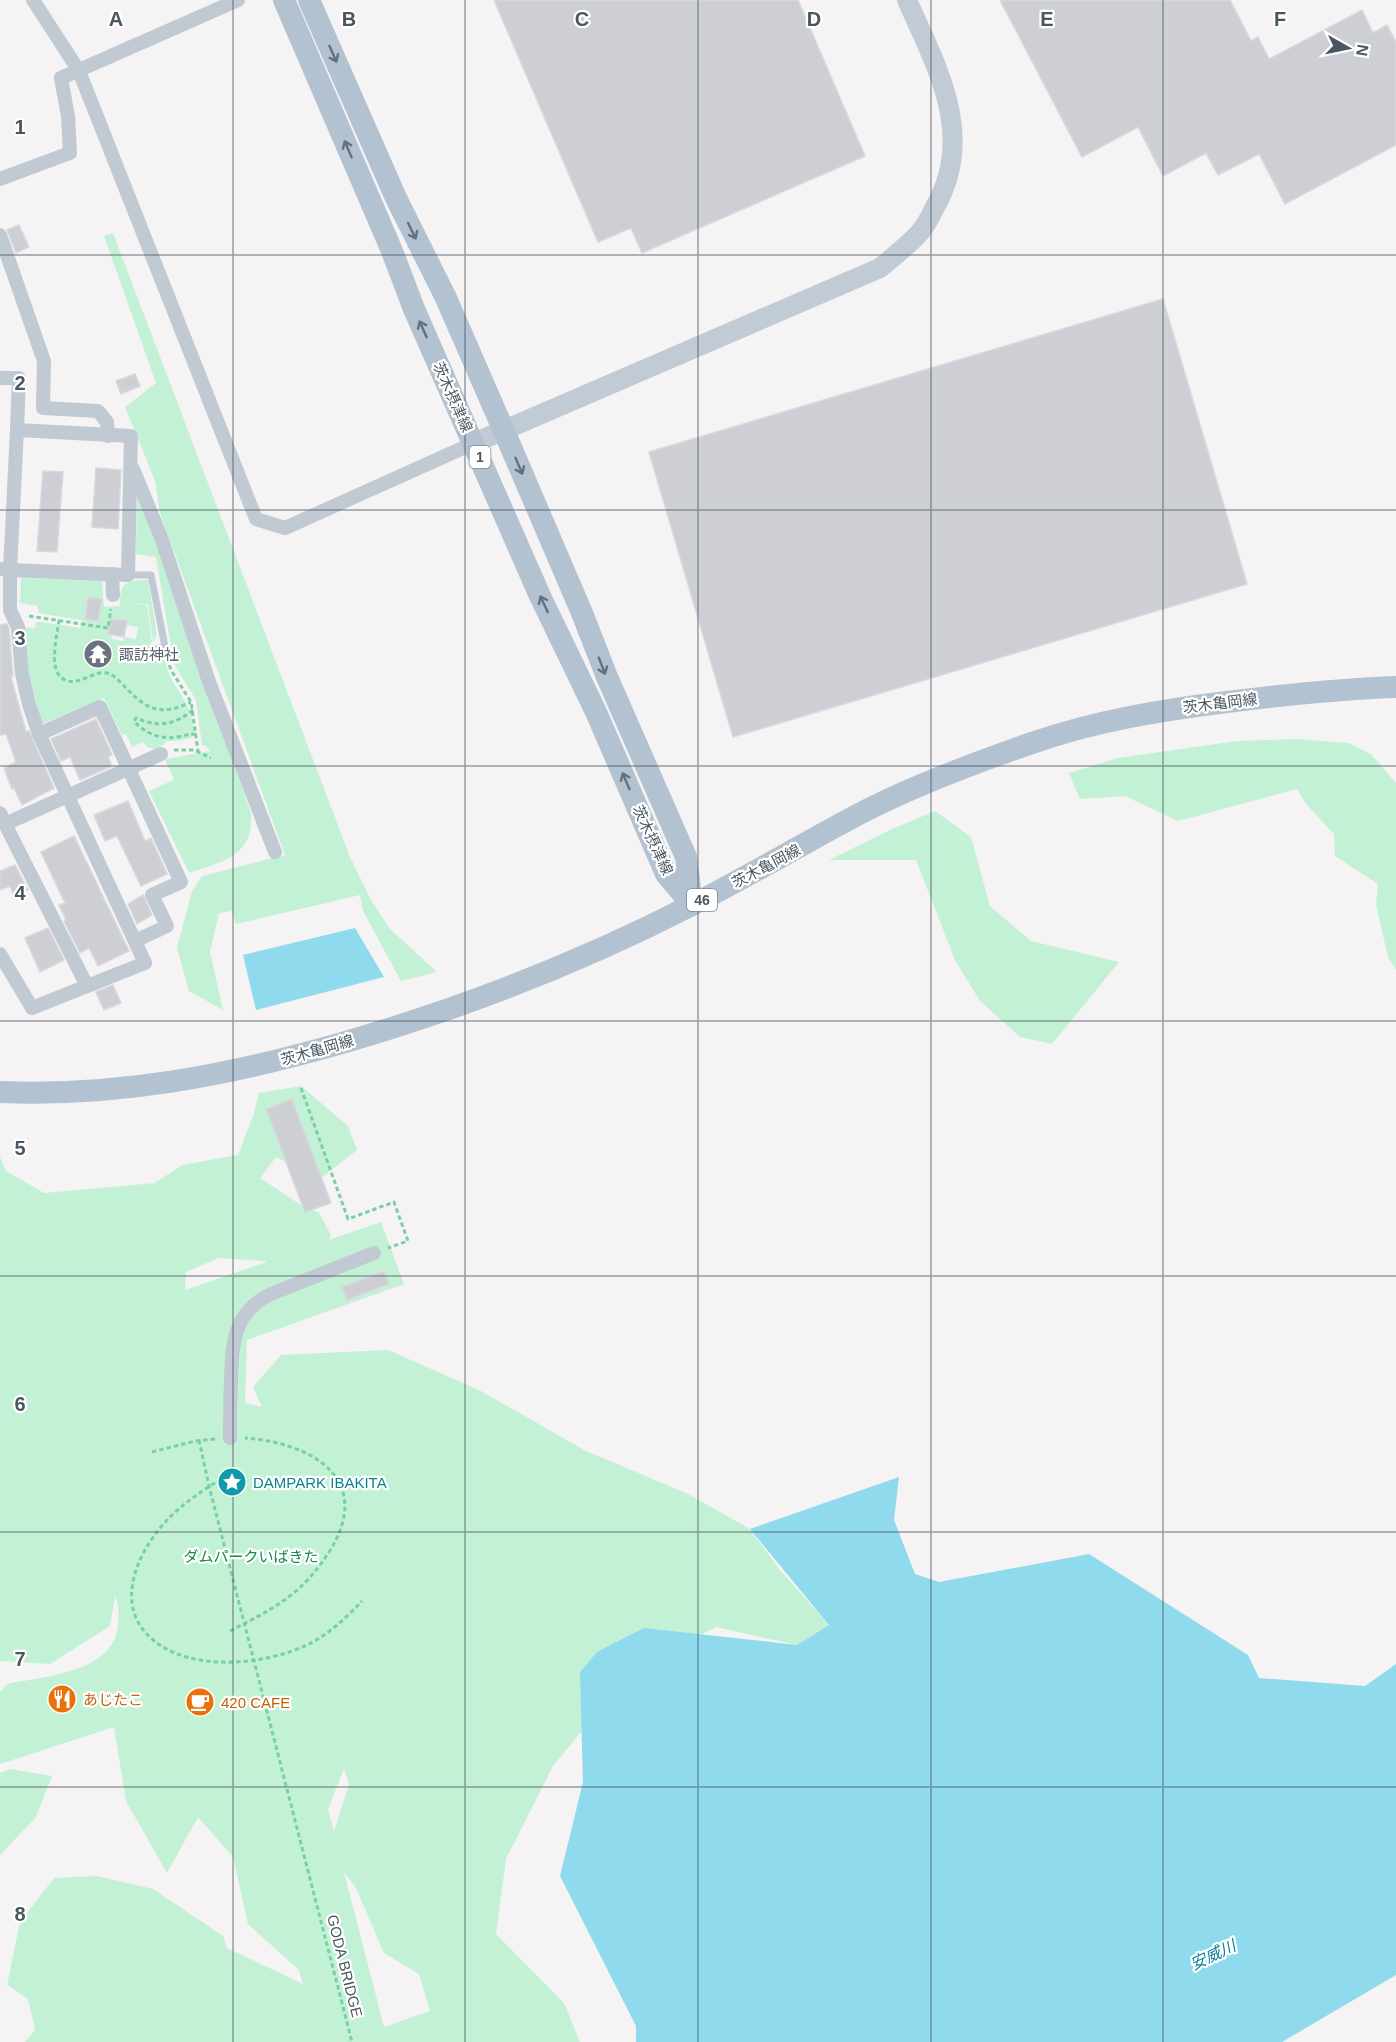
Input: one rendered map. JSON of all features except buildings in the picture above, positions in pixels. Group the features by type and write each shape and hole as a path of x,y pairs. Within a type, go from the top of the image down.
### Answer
{"main road":[{"name":"茨木摂津線","path":"284,0 392,251 414,309 540,596 596,712 666,874 692,905"},
{"name":"茨木摂津線","path":"309,0 396,198 446,298 686,857 692,905"},
{"name":"茨木亀岡線","path":"0,1092 77,1092 148,1086 215,1075 292,1057 389,1029 466,1003 573,961 692,905 863,812 918,787 1032,743 1077,729 1191,707 1350,689 1396,687"}],"street":[{"path":"33,0 79,70 256,519 285,528 880,267 922,230 945,190 953,154 952,116 944,83 908,0"},
{"path":"0,179 70,153 68,116 62,78 238,0"},
{"path":"0,235 44,361 43,408 98,411 107,422 108,436"},
{"path":"0,378 19,378 5,570 10,610 18,627 22,674 29,704 39,734 145,963 32,1008 0,954"},
{"path":"5,570 128,575 131,436 17,430"},
{"path":"131,464 161,537 208,680 276,842"},
{"path":"112,574 113,600"},
{"path":"39,734 100,707 181,882 152,895 167,926 135,941"},
{"path":"87,987 2,818 67,796 161,754"},
{"path":"230,1438 231,1351 240,1322 248,1309 259,1299 374,1253"}],"lane":[{"path":"128,575 151,575 165,647 151,650"}],"path":[{"path":"37,617 108,628 113,600"},
{"path":"59,620 55,665 63,679 75,682 98,673 111,675 140,702 158,710 174,709 191,702"},
{"path":"167,658 171,670 191,702 198,751"},
{"path":"193,710 172,723 145,722 136,718 134,721 143,730 154,735 176,738 196,734"},
{"path":"161,754 179,749 198,751 211,758"},
{"path":"302,1088 348,1219 394,1202 408,1241 374,1253"},
{"path":"152,1452 199,1440 230,1438 269,1441 308,1454 335,1476 342,1489 346,1501 346,1513 337,1539 312,1575 297,1590 261,1615 230,1631"},
{"name":"GODA BRIDGE","path":"199,1440 352,2042"},
{"path":"228,1475 209,1486 173,1514 149,1543 142,1556 133,1581 132,1606 141,1627 150,1638 173,1652 225,1662 254,1660 310,1644 338,1624 362,1601"}],"green space":[{"path":"113,233 350,857 371,900 390,929 437,972 401,981 363,911 360,895 236,924 232,911 219,913 210,952 223,1010 189,991 177,948 192,891 202,876 285,855 160,513 155,481 125,407 156,383 104,236"},
{"path":"137,493 139,493 251,813 248,839 242,848 224,861 189,873 149,791 174,780 165,759 210,751 202,745 196,700 174,664 156,557 136,554"},
{"name":"諏訪神社","path":"21,578 102,580 103,597 98,597 103,598 104,607 120,606 121,592 126,584 148,580 157,635 153,642 148,604 132,605 147,605 152,642 147,647 146,653 164,656 165,658 161,659 165,659 169,674 191,714 183,721 191,715 194,731 192,738 166,741 155,749 147,747 143,742 132,747 126,734 122,735 104,698 42,724 29,673 25,627 35,628 36,622 42,622 80,628 82,620 43,614 38,612 38,606 20,603","holes":["115,619 126,621 126,625 138,627 136,639 124,637 123,641 112,639 112,635 109,634 110,623 114,623"]},
{"path":"1298,739 1348,743 1371,754 1396,783 1396,970 1388,957 1376,905 1378,884 1335,856 1334,834 1306,804 1297,789 1178,821 1125,796 1080,799 1069,773 1118,758 1237,741"},
{"path":"935,811 971,837 990,906 1031,941 1119,962 1052,1044 1020,1037 980,1001 955,960 916,860 829,860"},
{"name":"ダムパークいばきた","path":"301,1086 348,1126 357,1150 320,1179 276,1157 260,1178 298,1203 319,1213 331,1235 329,1240 381,1222 404,1284 247,1340 245,1403 262,1407 253,1387 281,1355 388,1350 479,1390 584,1450 688,1494 750,1529 780,1570 829,1625 797,1645 716,1627 634,1668 553,1766 506,1859 496,1934 564,2003 580,2042 25,2042 35,2030 28,1999 7,1985 20,1922 54,1878 96,1876 153,1889 223,1936 227,1948 303,1984 299,1970 248,1924 233,1857 198,1817 167,1873 126,1801 114,1727 0,1764 0,1692 7,1684 58,1674 92,1662 105,1652 114,1640 119,1612 115,1596 110,1626 50,1664 0,1661 0,1157 6,1171 44,1193 155,1183 182,1165 238,1155 259,1093","holes":["218,1258 266,1261 266,1262 185,1290 186,1272","344,1769 349,1785 334,1831 328,1809","344,1872 356,1888 384,1953 419,1974 430,2011 384,2027"]},
{"path":"10,1769 52,1776 36,1817 0,1855 0,1773"}],"water":[{"path":"355,928 384,977 256,1010 243,955"},
{"name":"安威川","path":"899,1477 894,1520 915,1574 939,1582 1089,1554 1248,1655 1259,1678 1365,1686 1396,1664 1396,1975 1282,2042 636,2042 636,2026 560,1876 583,1782 580,1672 597,1652 644,1628 797,1645 829,1625 750,1529"}],"place":[{"name":"諏訪神社","path":"98,654"},
{"name":"DAMPARK IBAKITA","path":"232,1482"},
{"name":"あじたこ","path":"62,1699"},
{"name":"420 CAFE","path":"200,1702"}]}
